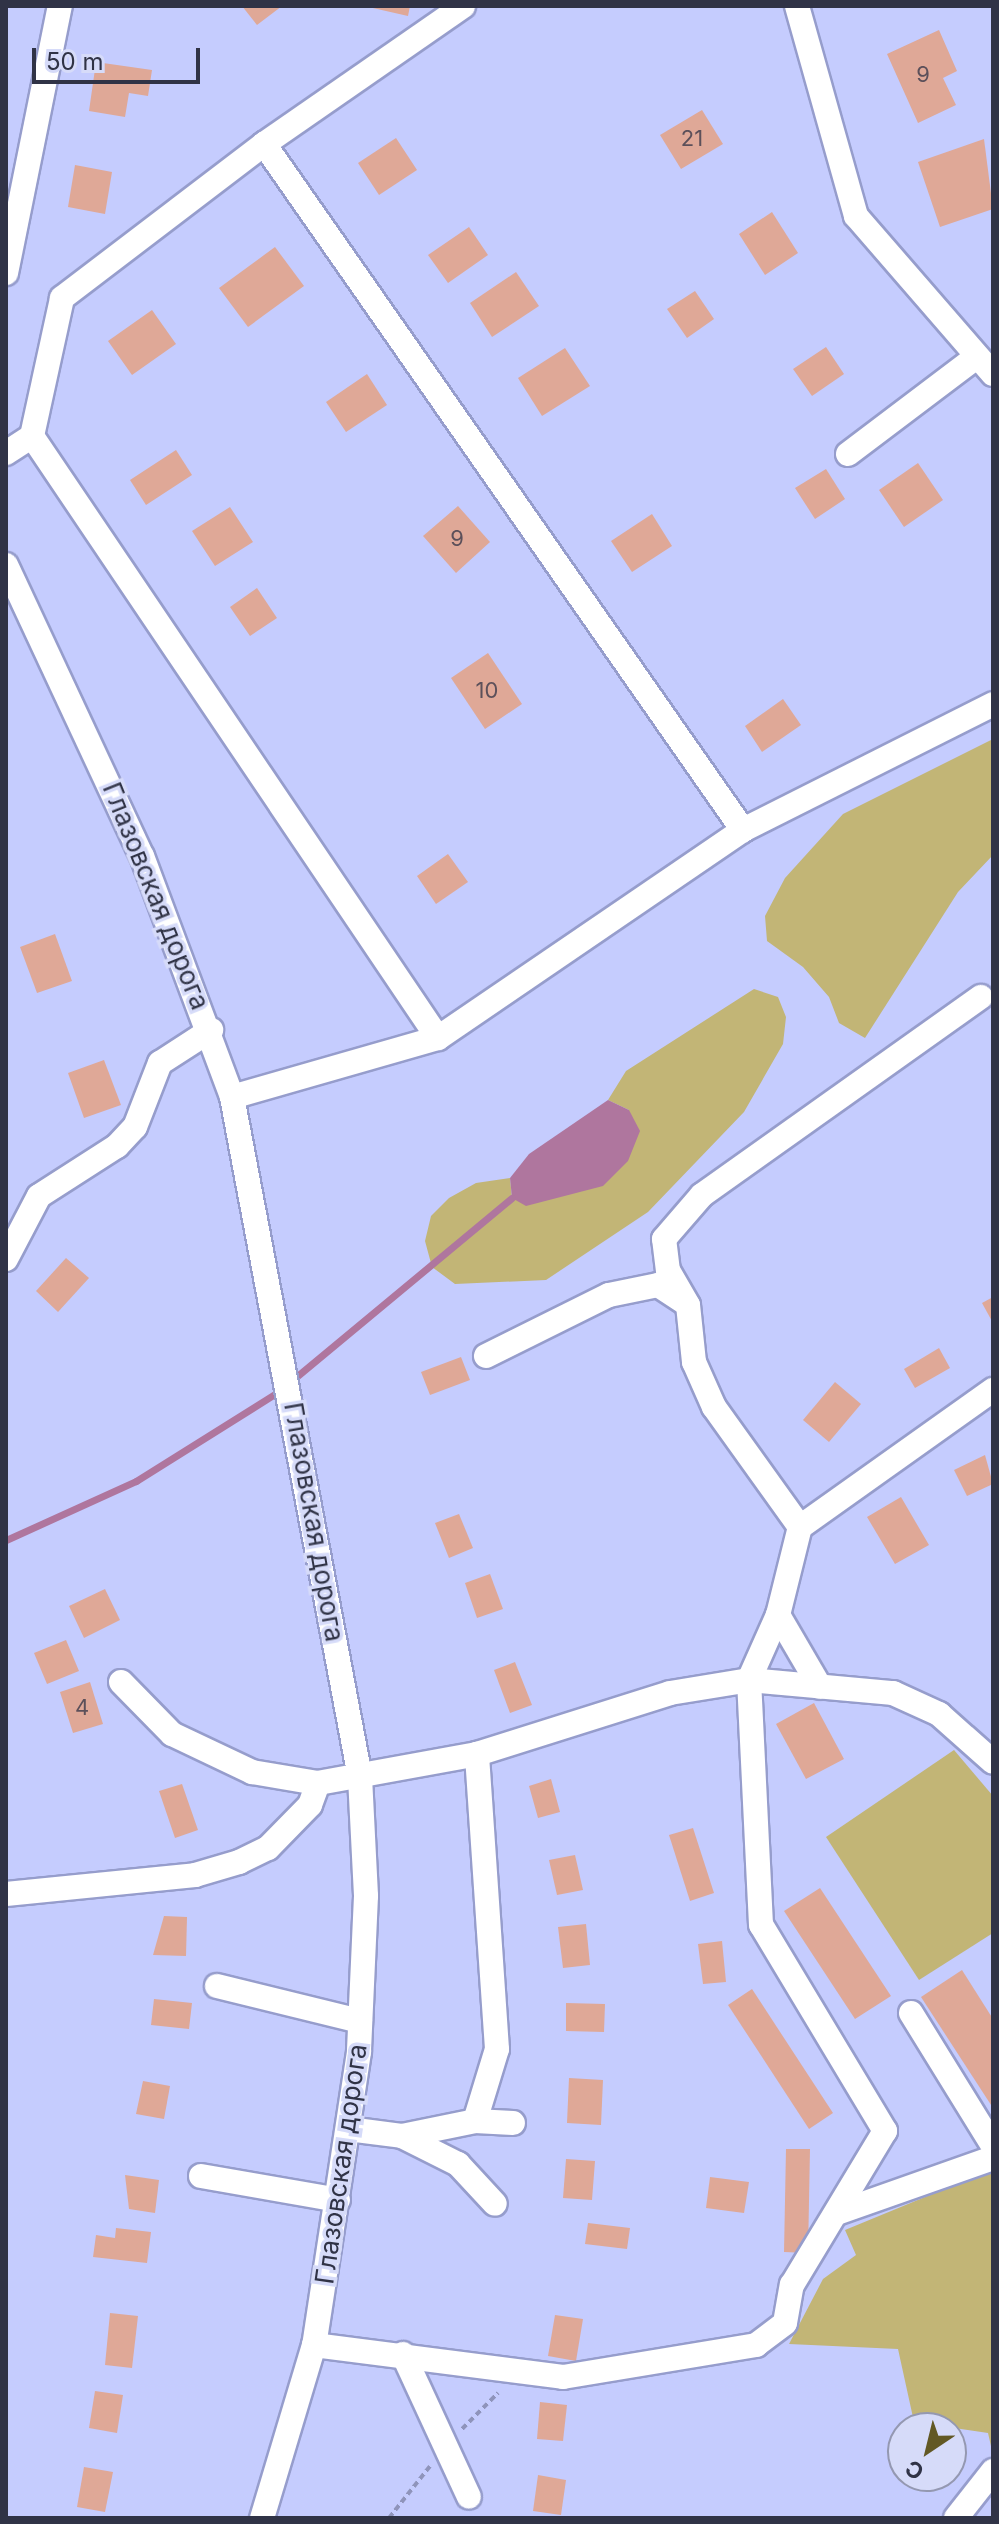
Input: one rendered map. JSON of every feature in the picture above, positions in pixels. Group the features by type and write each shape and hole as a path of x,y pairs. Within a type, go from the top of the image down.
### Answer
{"street":[{"path":"6,273 60,6"},
{"path":"6,453 32,436 62,298 264,144 463,6"},
{"path":"797,6 856,216 984,366 848,454"},
{"path":"264,144 743,830"},
{"path":"32,436 438,1038"},
{"name":"Глазовская дорога","path":"6,565 86,729 211,1030 232,1097 360,1777 366,1896 360,2021 348,2129 314,2345 262,2518"},
{"path":"232,1097 438,1038 743,830 993,704"},
{"path":"800,1527 714,1407 694,1362 688,1305 668,1271 664,1239 673,1222 981,997"},
{"path":"6,1259 39,1196 117,1146 135,1127 160,1063 211,1030"},
{"path":"486,1356 636,1287 658,1285 688,1305"},
{"path":"314,2345 403,2354 563,2377 756,2345 785,2323 792,2285 885,2131 761,1925 749,1680 778,1615 800,1527 993,1390"},
{"path":"778,1615 820,1687"},
{"path":"121,1682 172,1734 252,1772 318,1783 477,1754 670,1693 749,1680 893,1693 939,1714 993,1762"},
{"path":"475,2121 497,2049 477,1754"},
{"path":"6,1894 195,1875 239,1862 268,1848 310,1805 318,1783"},
{"path":"217,1986 360,2021"},
{"path":"911,2013 993,2146"},
{"path":"348,2129 402,2136 475,2121 513,2123"},
{"path":"402,2136 458,2164 495,2204"},
{"path":"837,2213 993,2158"},
{"path":"201,2176 338,2200"},
{"path":"403,2354 469,2497"},
{"path":"956,2518 993,2471"}],"shaded area":[{"path":"993,739 993,855 958,892 865,1038 839,1023 829,997 803,967 767,941 765,916 785,878 843,814"},
{"path":"754,989 778,997 786,1017 783,1044 744,1112 648,1212 546,1280 455,1284 432,1267 425,1241 431,1216 449,1198 476,1183 510,1178 512,1198 629,1110 608,1100 626,1071"},
{"path":"608,1100 629,1110 640,1131 628,1161 603,1186 526,1206 512,1198 510,1178 529,1154"},
{"path":"954,1750 993,1796 993,1933 919,1980 826,1837"},
{"path":"993,2169 993,2455 988,2433 967,2430 967,2412 912,2412 898,2349 789,2344 823,2279 856,2255 845,2230"}],"building":[{"path":"242,6 282,6 257,25"},
{"path":"364,6 410,6 408,16"},
{"path":"939,30 957,71 943,78 956,105 918,123 887,54"},
{"path":"96,62 152,70 148,96 129,93 125,117 89,111"},
{"path":"702,110 723,144 681,169 660,135"},
{"path":"396,138 417,170 379,195 358,163"},
{"path":"984,139 993,209 940,227 918,162"},
{"path":"75,165 112,172 105,214 68,207"},
{"path":"772,212 798,253 765,275 739,234"},
{"path":"469,227 488,255 448,283 428,255"},
{"path":"275,247 304,286 248,327 219,288"},
{"path":"516,272 539,306 492,337 470,303"},
{"path":"695,291 714,319 687,338 667,309"},
{"path":"152,310 176,344 132,375 108,341"},
{"path":"826,347 844,374 812,396 793,369"},
{"path":"565,348 590,386 542,416 518,378"},
{"path":"367,374 387,405 346,432 326,402"},
{"path":"176,450 192,475 146,505 130,480"},
{"path":"918,463 943,500 904,527 879,490"},
{"path":"826,469 845,499 815,519 795,488"},
{"path":"458,506 490,542 456,573 423,536"},
{"path":"230,507 253,542 215,566 192,531"},
{"path":"652,514 672,546 632,572 611,541"},
{"path":"257,588 277,618 250,636 230,607"},
{"path":"488,653 522,704 485,729 451,678"},
{"path":"783,699 801,725 762,752 745,726"},
{"path":"448,854 468,882 436,904 417,876"},
{"path":"55,934 72,981 37,993 20,947"},
{"path":"104,1060 121,1105 84,1118 68,1073"},
{"path":"66,1258 89,1278 58,1312 36,1291"},
{"path":"993,1297 993,1323 982,1303"},
{"path":"939,1348 950,1368 915,1388 904,1369"},
{"path":"461,1357 470,1380 430,1395 421,1372"},
{"path":"835,1382 861,1404 829,1442 803,1420"},
{"path":"985,1455 993,1484 967,1496 954,1470"},
{"path":"901,1497 929,1545 895,1564 867,1517"},
{"path":"459,1514 473,1548 449,1558 435,1523"},
{"path":"490,1574 503,1609 477,1618 465,1583"},
{"path":"105,1589 120,1620 84,1638 69,1606"},
{"path":"66,1640 79,1671 47,1684 34,1653"},
{"path":"515,1662 532,1705 510,1713 494,1670"},
{"path":"90,1682 103,1724 73,1733 60,1692"},
{"path":"814,1703 844,1759 806,1779 776,1724"},
{"path":"551,1779 560,1812 538,1818 529,1786"},
{"path":"182,1784 198,1830 175,1838 159,1791"},
{"path":"693,1828 714,1893 690,1901 669,1835"},
{"path":"575,1855 583,1890 557,1895 549,1860"},
{"path":"820,1888 891,1996 855,2019 784,1911"},
{"path":"164,1916 187,1917 186,1956 153,1955"},
{"path":"586,1924 590,1965 563,1968 558,1927"},
{"path":"722,1941 726,1982 703,1984 698,1944"},
{"path":"962,1970 993,2019 993,2108 921,1997"},
{"path":"752,1989 833,2113 809,2129 728,2005"},
{"path":"154,1999 192,2003 189,2029 151,2025"},
{"path":"566,2003 605,2004 604,2032 566,2031"},
{"path":"569,2078 603,2080 601,2125 567,2123"},
{"path":"143,2081 170,2086 164,2119 136,2114"},
{"path":"786,2149 810,2149 808,2253 784,2252"},
{"path":"566,2159 595,2161 592,2200 563,2198"},
{"path":"125,2175 159,2180 155,2213 129,2209"},
{"path":"710,2177 749,2182 744,2213 706,2208"},
{"path":"588,2223 630,2228 627,2249 585,2244"},
{"path":"116,2228 151,2232 147,2263 93,2257 96,2235 115,2238"},
{"path":"110,2313 138,2316 132,2368 105,2365"},
{"path":"555,2315 583,2319 576,2361 548,2356"},
{"path":"95,2391 123,2395 117,2433 89,2428"},
{"path":"540,2402 567,2405 563,2441 537,2439"},
{"path":"84,2467 113,2472 105,2512 77,2507"},
{"path":"538,2475 566,2480 561,2515 533,2511"}],"waterway":[{"path":"290,1382 512,1198"},
{"path":"6,1540 136,1481 281,1390"}]}
